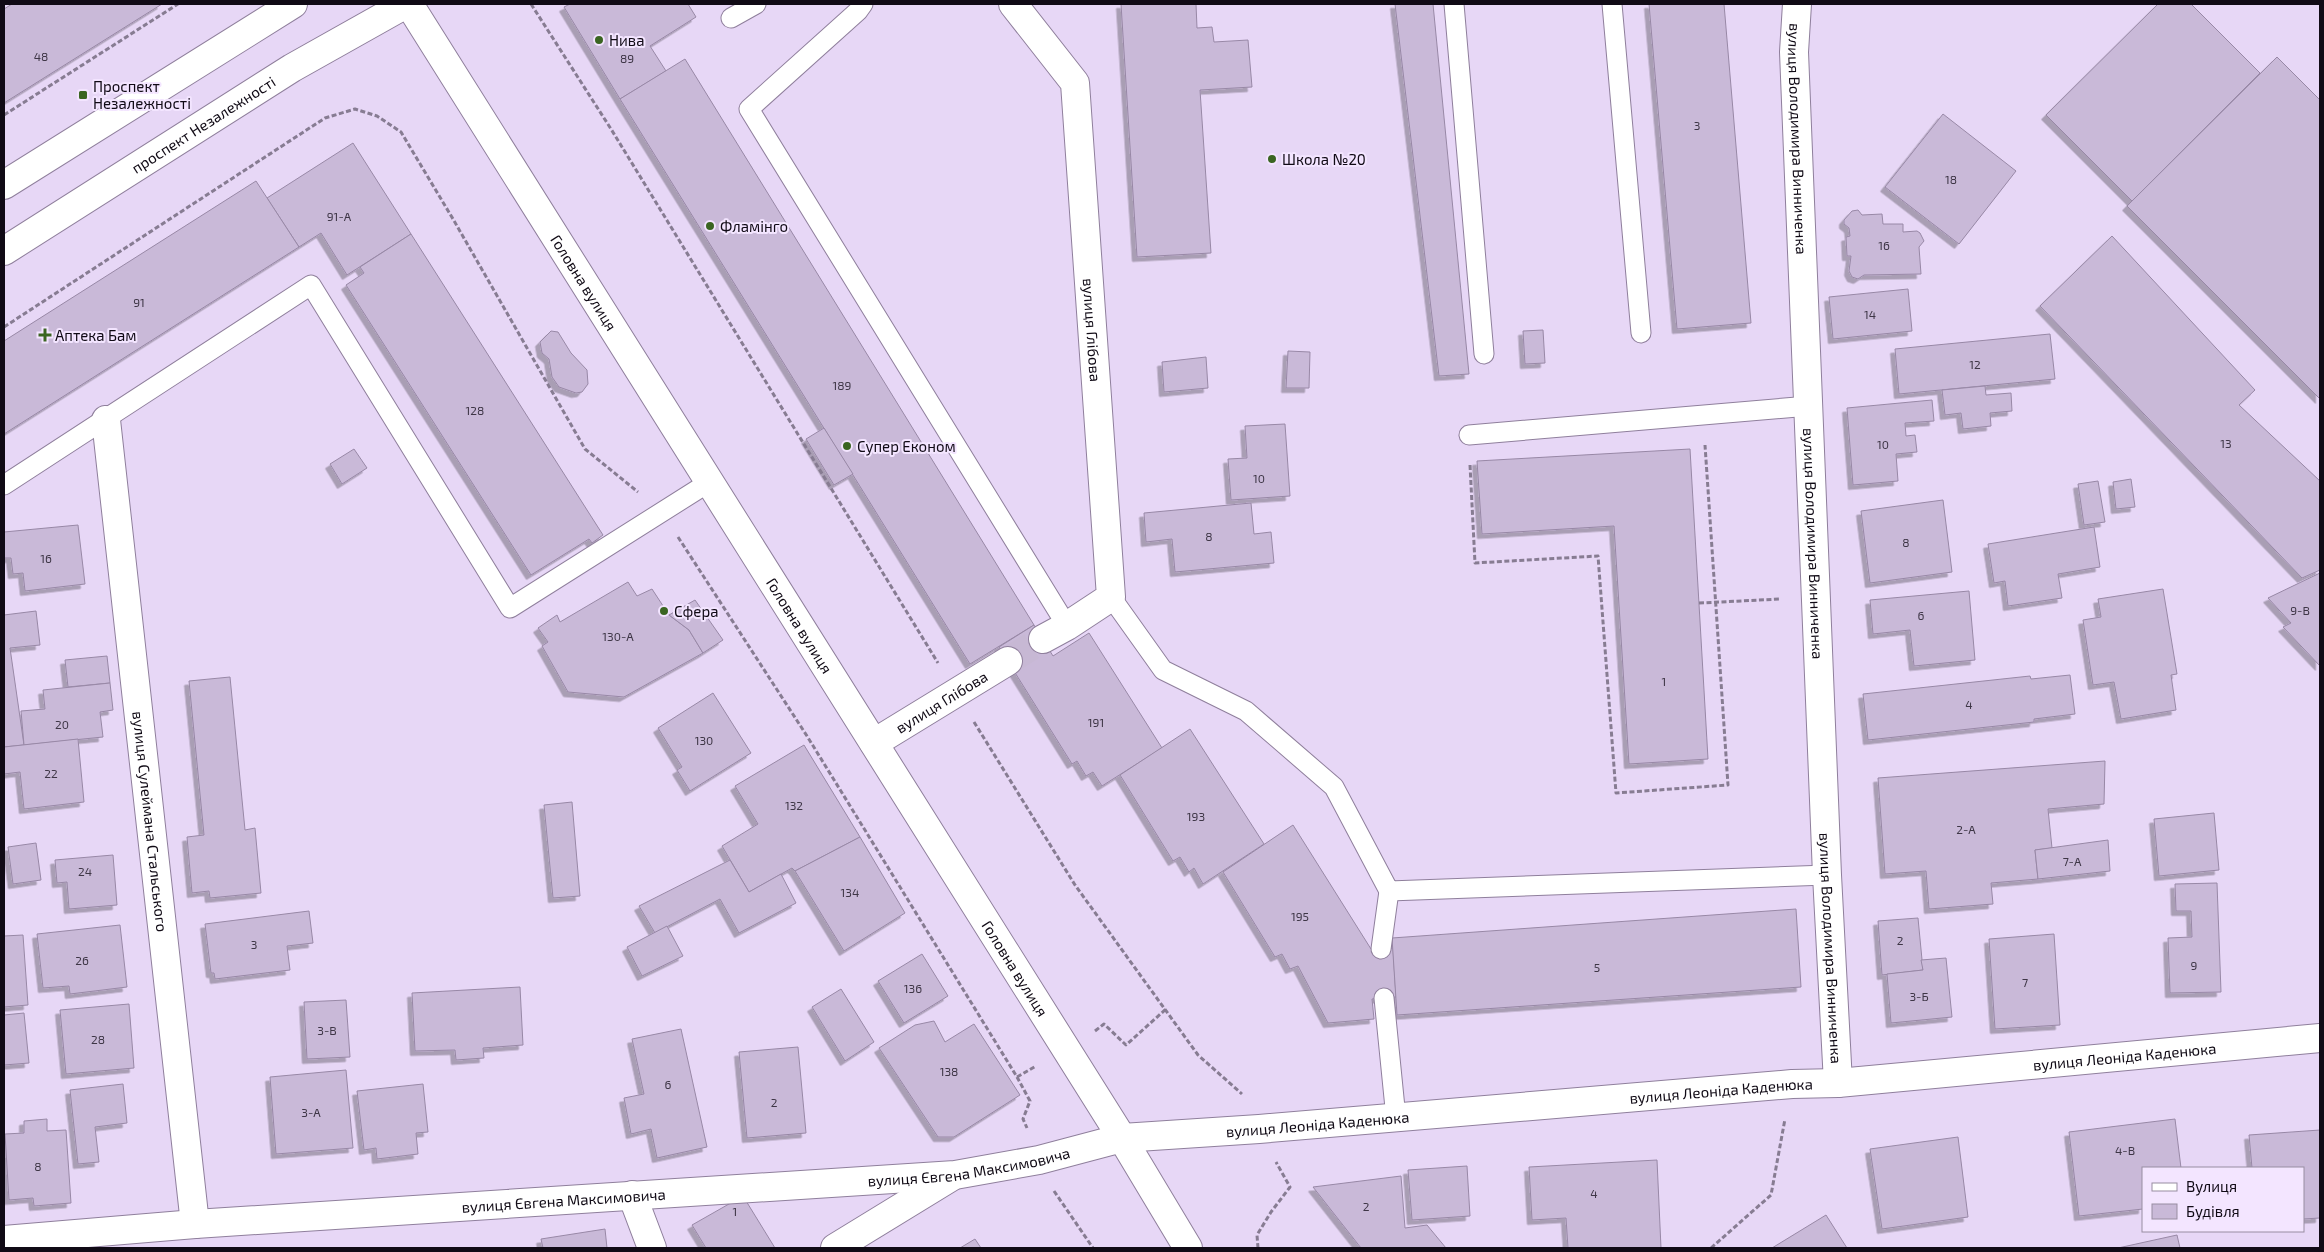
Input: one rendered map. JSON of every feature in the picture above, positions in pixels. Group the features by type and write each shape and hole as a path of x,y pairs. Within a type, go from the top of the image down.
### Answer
{"street":[{"path":"4,184 293,4"},
{"name":"проспект Незалежності","path":"4,251 292,68 408,4"},
{"name":"Головна вулиця","path":"408,4 1122,1138 1188,1248"},
{"name":"вулиця Глібова","path":"1013,4 1075,83 1111,596"},
{"name":"вулиця Володимира Винниченка","path":"1797,4 1794,52 1827,875 1838,1083"},
{"name":"вулиця Сулеймана Стальського","path":"106,420 195,1224"},
{"path":"1043,639 1067,626 1111,596"},
{"name":"вулиця Глібова","path":"874,743 1008,661"},
{"name":"вулиця Леоніда Каденюка","path":"1122,1138 1396,1118 1792,1084 1838,1083 2320,1038"},
{"name":"вулиця Євгена Максимовича","path":"4,1240 195,1224 955,1174 1039,1160 1122,1138"},
{"path":"835,1248 955,1174"},
{"path":"632,1195 652,1248"}],"lane":[{"path":"731,18 756,4"},
{"path":"864,4 749,109 1067,626"},
{"path":"1454,4 1484,354"},
{"path":"1612,4 1642,333"},
{"path":"4,485 311,285 510,608 710,481"},
{"path":"1469,435 1808,406"},
{"path":"1111,596 1163,670 1246,711 1334,787 1388,890 1381,949"},
{"path":"1388,890 1827,875"},
{"path":"1384,998 1396,1118"}],"path":[{"path":"4,115 178,4"},
{"path":"531,4 611,129"},
{"path":"4,327 325,118 354,109 377,116 401,132 585,449 662,511 807,736 1030,1100 1024,1119 1039,1160 1053,1190 1093,1248"},
{"path":"1469,435 1475,562 1598,556 1616,792 1728,786 1703,414"},
{"path":"1699,603 1816,597"},
{"path":"1711,1248 1770,1195 1792,1084"}],"building":[{"path":"12,4 162,4 4,103 4,9"},
{"path":"570,4 688,4 696,17 650,46 666,71 620,99 564,7"},
{"path":"1121,4 1196,4 1197,28 1212,27 1214,42 1248,40 1252,87 1200,90 1211,253 1137,257"},
{"path":"1395,4 1433,4 1469,374 1439,376"},
{"path":"1649,4 1724,4 1751,323 1677,329"},
{"path":"2158,4 2191,4 2260,73 2132,201 2046,115"},
{"path":"2277,57 2320,100 2320,399 2127,206"},
{"path":"685,59 1034,625 970,664 620,99"},
{"path":"1943,114 2016,171 1959,244 1885,187"},
{"path":"353,143 411,234 347,275 321,233 299,247 267,198"},
{"path":"256,181 299,247 4,434 4,341"},
{"path":"1858,210 1862,215 1882,214 1883,224 1903,224 1903,232 1917,231 1920,233 1924,241 1919,247 1921,274 1864,275 1858,279 1852,277 1849,271 1851,256 1847,256 1846,237 1850,236 1849,228 1844,224 1844,220 1852,211"},
{"path":"411,234 603,535 592,543 589,539 531,575 346,285 364,273 360,267"},
{"path":"2112,236 2255,390 2239,405 2320,481 2320,570 2302,578 2040,306"},
{"path":"1908,289 1912,331 1833,339 1829,297"},
{"path":"1543,330 1545,363 1525,364 1523,331"},
{"path":"551,331 558,332 571,353 587,370 588,384 582,392 576,393 559,387 552,377 549,359 542,353 540,342"},
{"path":"2050,334 2055,379 1899,394 1895,349"},
{"path":"1288,351 1310,352 1309,388 1286,388"},
{"path":"1206,357 1208,388 1164,392 1162,362"},
{"path":"1985,386 1986,395 2011,393 2012,411 1990,413 1991,426 1963,429 1961,413 1945,415 1942,390"},
{"path":"1932,400 1934,421 1905,423 1906,436 1915,435 1917,452 1896,454 1898,481 1853,485 1847,408"},
{"path":"1285,424 1290,496 1231,500 1228,459 1247,458 1245,426"},
{"path":"824,428 853,474 834,485 806,439"},
{"path":"354,449 367,468 342,484 330,464"},
{"path":"1690,449 1708,759 1629,764 1614,526 1482,534 1477,461"},
{"path":"2131,479 2135,507 2116,509 2113,482"},
{"path":"2098,481 2105,522 2084,525 2078,484"},
{"path":"1943,500 1952,572 1870,583 1861,511"},
{"path":"1251,503 1254,534 1271,532 1274,563 1175,572 1172,539 1146,542 1144,513"},
{"path":"78,525 85,584 25,591 23,573 13,574 11,558 4,558 4,532"},
{"path":"2094,527 2100,567 2058,574 2062,598 2008,606 2005,581 1994,583 1988,544"},
{"path":"2320,573 2320,666 2283,627 2291,623 2268,598"},
{"path":"628,582 637,596 652,589 669,615 689,630 703,653 624,697 568,692 542,646 548,642 538,628 557,615 560,622"},
{"path":"2163,589 2177,674 2171,675 2176,710 2121,719 2114,682 2093,685 2083,620 2101,617 2098,599"},
{"path":"1969,591 1975,660 1914,666 1910,630 1873,634 1870,600"},
{"path":"695,600 723,640 703,653 689,630 669,615"},
{"path":"36,611 40,645 10,648 24,745 4,747 4,615"},
{"path":"1034,625 1053,656 1089,633 1162,748 1102,786 1093,772 1086,776 1077,761 1072,764 999,647"},
{"path":"107,656 110,683 68,687 65,660"},
{"path":"2070,675 2075,714 2034,719 2034,722 1868,740 1863,694 2030,676 2031,679"},
{"path":"230,677 245,830 255,828 261,893 210,898 209,891 192,893 187,837 204,835 189,681"},
{"path":"110,683 113,710 100,712 103,737 24,745 21,711 45,709 43,690"},
{"path":"713,693 751,753 690,791 677,770 682,767 658,728"},
{"path":"1190,729 1264,844 1203,884 1194,868 1189,872 1180,857 1173,861 1120,775"},
{"path":"78,739 84,802 24,809 20,772 4,774 4,747"},
{"path":"804,745 860,837 795,871 792,868 749,892 722,846 758,824 735,786"},
{"path":"2105,761 2104,804 2048,809 2052,848 2035,850 2038,879 1991,883 1993,904 1929,909 1926,871 1885,874 1878,778"},
{"path":"572,802 580,896 553,898 544,805"},
{"path":"2214,813 2219,870 2159,876 2154,819"},
{"path":"1293,825 1371,949 1393,948 1396,997 1372,999 1374,1019 1328,1023 1298,966 1290,969 1282,954 1275,957 1223,872"},
{"path":"860,837 905,913 844,951 795,871"},
{"path":"2108,840 2110,871 2038,879 2035,850"},
{"path":"36,843 41,880 13,884 8,847"},
{"path":"113,855 117,905 69,909 67,882 57,883 55,860"},
{"path":"730,860 749,892 781,874 796,903 739,933 720,899 655,933 639,906"},
{"path":"2217,883 2221,992 2170,993 2168,938 2192,937 2191,911 2176,911 2175,884"},
{"path":"1796,909 1801,987 1397,1015 1392,938"},
{"path":"309,911 313,943 287,946 290,970 215,979 214,973 211,973 205,924"},
{"path":"1918,918 1923,970 1882,975 1878,921"},
{"path":"120,925 127,987 70,994 69,986 43,988 37,934"},
{"path":"667,926 683,956 642,976 627,947"},
{"path":"2054,934 2060,1025 1995,1029 1989,939"},
{"path":"23,935 28,1005 4,1007 4,936"},
{"path":"922,954 948,996 904,1023 878,981"},
{"path":"1946,958 1952,1017 1891,1023 1887,974 1923,970 1921,960"},
{"path":"520,987 523,1045 483,1048 484,1058 456,1060 455,1050 415,1051 412,993"},
{"path":"841,989 874,1042 845,1061 812,1007"},
{"path":"346,1000 350,1057 307,1059 304,1002"},
{"path":"129,1004 134,1068 66,1074 60,1010"},
{"path":"24,1013 29,1063 4,1065 4,1015"},
{"path":"934,1021 945,1042 974,1024 1020,1095 954,1137 938,1137 879,1048 915,1025"},
{"path":"681,1029 707,1147 657,1158 651,1129 631,1134 624,1098 644,1094 632,1039"},
{"path":"798,1047 806,1133 747,1138 739,1052"},
{"path":"346,1070 353,1148 276,1154 270,1077"},
{"path":"123,1084 127,1123 95,1127 99,1162 78,1164 70,1090"},
{"path":"423,1084 428,1132 416,1133 418,1154 377,1159 376,1148 364,1150 357,1091"},
{"path":"47,1119 47,1131 66,1130 71,1203 34,1206 33,1198 9,1200 5,1134 24,1133 24,1121"},
{"path":"2175,1119 2181,1167 2142,1167 2142,1209 2079,1216 2069,1132"},
{"path":"2320,1130 2320,1218 2304,1219 2304,1167 2252,1167 2249,1135"},
{"path":"1958,1137 1968,1217 1882,1229 1870,1149"},
{"path":"1657,1160 1661,1248 1568,1248 1566,1218 1532,1220 1529,1167"},
{"path":"1467,1166 1470,1216 1412,1220 1408,1170"},
{"path":"1401,1176 1405,1228 1427,1225 1446,1248 1361,1248 1313,1187"},
{"path":"743,1196 775,1248 706,1248 692,1225"},
{"path":"1826,1215 1847,1248 1772,1248"},
{"path":"605,1229 607,1248 543,1248 541,1239"},
{"path":"2177,1235 2180,1248 2118,1248"},
{"path":"975,1239 981,1248 960,1248"}],"tunnel":[{"path":"1008,661 1043,639"}],"place":[{"name":"Нива","path":"599,40"},
{"name":"Проспект Незалежності","path":"83,95"},
{"name":"Школа №20","path":"1272,159"},
{"name":"Фламінго","path":"710,226"},
{"name":"Аптека Бам","path":"45,335"},
{"name":"Супер Економ","path":"847,446"},
{"name":"Сфера","path":"664,611"}]}
